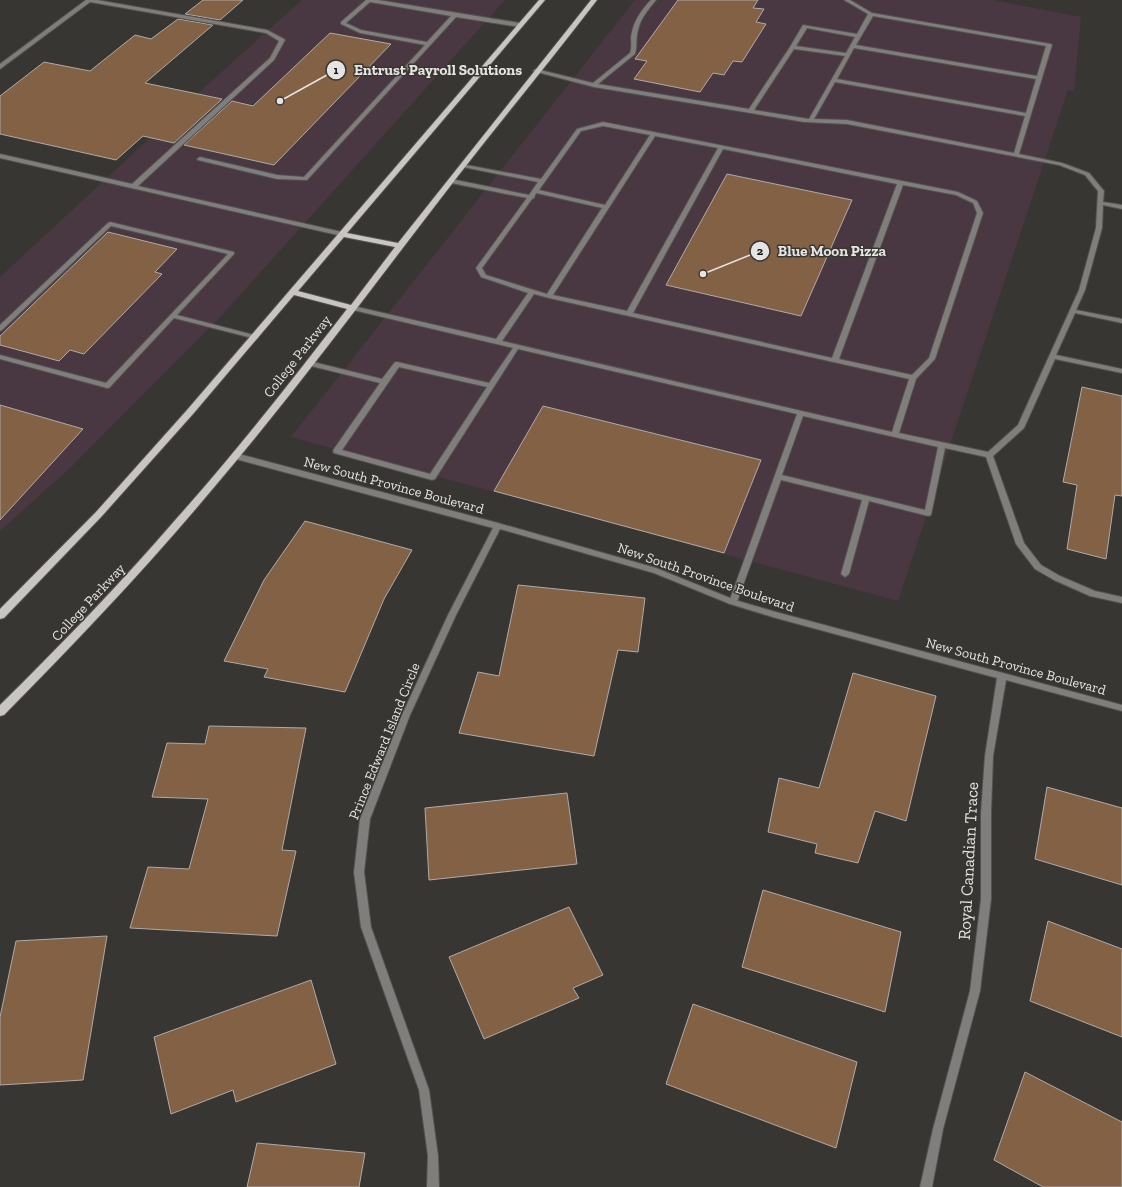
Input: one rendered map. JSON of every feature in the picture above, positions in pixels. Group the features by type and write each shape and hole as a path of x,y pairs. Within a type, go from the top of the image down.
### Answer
{"main road":[{"path":"0,615 99,514 256,337 542,0"},
{"name":"College Parkway","path":"0,712 53,660 120,590 235,456 353,308 536,71 594,0"},
{"path":"342,234 400,246"},
{"path":"293,292 353,308"}],"street":[{"path":"0,67 89,0 267,32 282,40 272,59 134,186"},
{"path":"429,44 360,31 343,23 369,0 520,25"},
{"path":"594,85 632,54 635,49 634,37 638,18 654,0"},
{"path":"846,0 871,14 1049,45 1016,155"},
{"path":"811,120 871,14"},
{"path":"200,159 277,177 305,179 455,15"},
{"path":"751,111 793,48 805,26 859,36"},
{"path":"853,46 1039,78"},
{"path":"793,48 848,56"},
{"path":"536,71 594,85 751,111 811,120 847,122 1060,164 1087,174 1101,190 1098,228 1082,290 1022,426 989,455"},
{"path":"834,80 1028,115"},
{"path":"895,435 913,378 932,359 980,213 974,202 958,194 602,124 579,130 479,268 483,276 532,292 913,378"},
{"path":"549,296 653,134"},
{"path":"629,314 722,147"},
{"path":"0,156 342,234"},
{"path":"464,165 542,181"},
{"path":"451,181 606,207"},
{"path":"834,360 901,182"},
{"path":"1100,203 1122,207"},
{"path":"0,329 110,224 232,253 107,386 0,357"},
{"path":"498,342 532,292"},
{"path":"353,308 895,435 989,455"},
{"path":"1073,311 1122,321"},
{"path":"173,316 256,337"},
{"path":"491,386 398,364 337,451 432,477 517,346"},
{"path":"1052,356 1122,371"},
{"path":"309,363 384,382"},
{"path":"733,602 801,413"},
{"path":"778,477 928,513 942,445"},
{"path":"989,455 1020,544 1038,567 1056,578 1093,594 1122,600"},
{"name":"New South Province Boulevard","path":"235,456 498,526 656,571 733,602 776,615 1122,708"},
{"path":"845,574 866,498"},
{"name":"Prince Edward Island Circle","path":"433,1187 434,1156 424,1090 366,927 358,872 365,820 404,722 452,614 498,526"},
{"name":"Royal Canadian Trace","path":"926,1187 938,1129 975,992 986,899 986,813 989,756 1002,676"}],"shaded area":[{"path":"302,0 505,0 223,314 70,468 0,531 0,277 204,88"},
{"path":"635,0 993,0 1081,17 1074,91 1068,90 898,601 291,437"}],"building":[{"path":"203,0 243,0 220,20 185,14"},
{"path":"678,0 758,0 753,8 764,9 756,22 766,24 742,62 733,61 724,75 713,73 700,92 634,79 647,61 635,59"},
{"path":"178,19 213,25 145,83 222,99 174,143 143,136 116,160 0,134 0,96 44,62 90,71 135,35 151,39"},
{"path":"330,33 391,44 274,165 184,145 232,101 253,106"},
{"path":"727,174 852,200 801,316 666,285"},
{"path":"108,232 177,249 155,272 162,274 84,354 70,350 59,361 0,345 0,336"},
{"path":"1082,387 1122,396 1122,496 1115,495 1106,559 1067,549 1077,485 1063,482"},
{"path":"0,405 83,429 0,520"},
{"path":"543,406 761,460 724,553 494,491"},
{"path":"305,521 412,550 384,599 345,692 264,677 268,669 224,661 264,580"},
{"path":"518,585 645,598 638,652 618,650 594,756 459,733 478,672 499,676"},
{"path":"853,673 936,696 906,821 875,811 858,863 815,853 817,844 768,832 779,778 819,788"},
{"path":"209,726 306,728 282,850 296,851 277,936 130,928 148,867 189,869 208,799 152,797 167,743 205,744"},
{"path":"1047,787 1122,808 1122,885 1035,859"},
{"path":"567,793 577,864 429,880 425,808"},
{"path":"763,890 901,932 885,1012 742,967"},
{"path":"569,907 603,975 573,988 579,998 484,1039 449,957"},
{"path":"1048,921 1122,949 1122,1037 1030,1001"},
{"path":"107,936 83,1080 0,1085 0,1017 16,941"},
{"path":"311,980 336,1064 236,1102 233,1090 171,1114 154,1037"},
{"path":"693,1004 857,1062 836,1148 666,1084"},
{"path":"1025,1072 1122,1122 1122,1187 1043,1187 994,1160"},
{"path":"257,1143 365,1153 359,1187 247,1187"}],"place":[{"name":"Entrust Payroll Solutions","path":"280,101"},
{"name":"Blue Moon Pizza","path":"703,274"}]}
